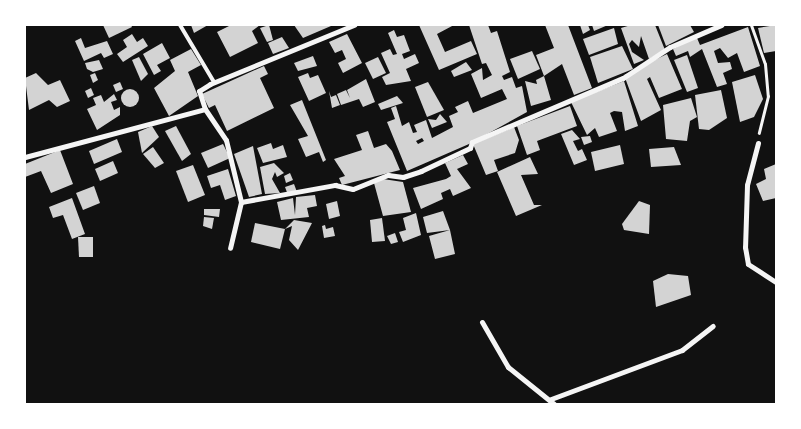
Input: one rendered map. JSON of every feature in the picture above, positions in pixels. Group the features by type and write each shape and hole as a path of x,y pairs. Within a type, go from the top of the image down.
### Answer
{"street":[{"path":"230,248 241,202 226,140 205,109 199,91 214,82 354,25"},
{"path":"241,202 335,185 353,189 388,175 403,177 421,171 470,148 472,142 623,78 670,47 721,25"},
{"path":"25,157 205,109"},
{"path":"758,142 747,185 746,247 748,264 776,282"},
{"path":"482,322 508,367 552,402 682,350 713,326"}],"lane":[{"path":"180,25 214,82"}],"path":[{"path":"751,25 765,64 768,96 758,142"}],"building":[{"path":"103,25 131,25 132,27 109,38"},
{"path":"191,25 208,25 194,33"},
{"path":"231,25 260,25 252,31 258,43 230,57 217,32"},
{"path":"269,25 273,40 267,42 260,28"},
{"path":"294,25 330,25 331,26 303,38"},
{"path":"419,25 454,25 437,34 445,52 471,41 477,54 439,70"},
{"path":"469,25 488,25 491,33 497,31 510,72 502,76 504,80 512,77 516,88 522,86 527,112 469,144 407,171 387,122 395,119 391,108 396,106 402,126 409,122 413,133 417,132 414,125 426,120 432,138 453,127 449,116 458,112 455,107 468,101 473,113 507,99 502,89 481,98 471,74 482,68 483,80 492,75 486,63 482,64","holes":["422,138 424,141 418,144 416,141"]},
{"path":"545,25 568,25 592,88 574,95 562,64 544,76 536,55 554,48"},
{"path":"580,25 588,25 590,30 583,34"},
{"path":"592,25 608,25 594,31"},
{"path":"631,25 655,25 665,50 649,59 641,36 639,47 632,40 629,44 632,52 644,60 634,64 621,28"},
{"path":"658,25 690,25 694,32 666,46"},
{"path":"776,25 776,51 764,53 758,28"},
{"path":"748,27 760,66 744,72 737,53 728,58 720,48 714,51 718,63 730,62 732,69 723,73 727,84 717,87 702,49 690,57 688,51 676,56 673,49 689,40 697,38 700,45"},
{"path":"614,28 618,44 589,55 583,39"},
{"path":"394,30 397,37 404,35 410,51 402,54 404,59 415,54 419,63 406,69 411,81 386,85 382,77 390,73 381,53 390,49 393,55 397,54 388,33"},
{"path":"132,34 137,42 143,38 148,46 123,62 117,54 127,47 123,40"},
{"path":"347,34 362,63 343,73 338,63 346,59 342,50 335,53 329,42"},
{"path":"282,37 289,48 273,54 268,43"},
{"path":"81,38 85,48 107,41 113,54 104,58 101,53 84,61 75,41"},
{"path":"162,43 170,58 157,65 161,71 154,75 143,54"},
{"path":"622,46 633,69 598,83 590,57"},
{"path":"191,49 201,65 188,72 198,96 169,116 154,88 175,71 170,60"},
{"path":"532,51 540,69 518,79 510,59"},
{"path":"667,54 682,89 659,98 650,77 647,79 661,110 641,121 624,75"},
{"path":"687,55 698,88 687,92 674,60"},
{"path":"313,56 317,66 298,71 294,63"},
{"path":"139,57 148,74 141,81 132,60"},
{"path":"378,57 386,73 373,79 365,63"},
{"path":"99,60 103,69 93,72 87,69 85,63"},
{"path":"466,62 472,70 454,77 451,71"},
{"path":"264,66 268,74 260,78 274,108 227,131 215,105 209,108 202,94"},
{"path":"36,73 48,85 60,80 70,101 57,107 49,100 29,110 25,78"},
{"path":"95,73 98,80 93,83 90,75"},
{"path":"308,73 310,78 318,75 326,93 309,101 298,77"},
{"path":"755,75 763,99 754,117 740,122 732,82"},
{"path":"544,76 551,100 531,106 525,81 537,84 536,80"},
{"path":"366,79 375,102 363,107 359,99 341,105 337,94 346,90 350,98 347,90"},
{"path":"624,81 638,126 625,131 622,112 614,111 610,113 617,131 599,137 595,128 587,135 571,102"},
{"path":"120,82 123,89 116,92 113,85"},
{"path":"428,82 444,110 427,117 415,87"},
{"path":"91,88 94,95 88,98 85,91"},
{"path":"126,89 134,89 139,94 137,105 126,107 121,102 121,94"},
{"path":"721,90 727,118 709,130 699,129 695,95"},
{"path":"329,91 331,97 336,95 340,105 332,108"},
{"path":"114,94 117,100 111,102 114,110 120,107 120,115 97,130 87,109 96,105 93,98 101,95 104,102"},
{"path":"397,96 403,103 381,110 378,104"},
{"path":"691,98 697,117 690,121 687,141 666,139 663,105"},
{"path":"302,100 326,160 323,162 319,152 306,157 298,139 308,136 290,105"},
{"path":"570,106 577,126 537,141 540,150 527,155 517,126"},
{"path":"440,114 447,122 432,128 428,119 436,120"},
{"path":"152,126 159,137 142,153 138,132"},
{"path":"176,126 191,154 182,161 165,131"},
{"path":"514,127 519,140 515,153 494,160 498,171 486,175 473,144"},
{"path":"572,130 580,139 573,141 578,151 582,149 587,160 574,165 561,134"},
{"path":"368,131 374,148 386,144 392,151 400,170 342,185 339,178 345,176 334,159 362,150 356,135"},
{"path":"590,136 592,142 584,145 581,137"},
{"path":"117,139 122,152 94,164 89,151"},
{"path":"271,143 273,149 283,145 287,157 263,163 257,148"},
{"path":"223,144 230,158 208,168 201,153"},
{"path":"620,145 624,164 595,171 591,152"},
{"path":"253,146 262,194 249,197 234,154"},
{"path":"153,147 164,163 155,168 143,154"},
{"path":"674,147 681,165 651,167 649,149"},
{"path":"60,150 73,184 51,193 41,171 25,177 25,164"},
{"path":"463,155 468,164 457,169 471,188 453,196 450,189 441,193 443,199 421,209 413,188 451,176 445,163"},
{"path":"530,157 538,174 521,175 534,205 542,205 516,216 497,172"},
{"path":"113,161 118,173 100,181 95,169"},
{"path":"274,163 284,173 277,177 275,172 272,179 280,193 265,194 260,167"},
{"path":"776,164 776,198 763,201 756,184 766,179 764,169"},
{"path":"193,165 205,195 188,202 176,171"},
{"path":"228,169 236,196 225,200 220,185 211,188 207,176"},
{"path":"290,173 293,180 286,183 284,176"},
{"path":"383,179 403,182 411,212 383,216 374,183"},
{"path":"294,184 297,192 288,195 285,187"},
{"path":"94,186 100,203 83,210 76,193"},
{"path":"315,195 317,206 307,208 309,217 281,220 277,202 293,198 295,215 296,197"},
{"path":"72,198 85,234 72,239 63,215 53,218 49,207"},
{"path":"337,201 340,216 329,219 326,204"},
{"path":"639,201 650,205 649,234 624,230 622,224"},
{"path":"204,209 220,209 219,217 204,215"},
{"path":"443,211 450,230 427,233 423,217"},
{"path":"416,213 421,235 403,242 399,232 406,230 403,218"},
{"path":"204,217 214,218 212,229 203,226"},
{"path":"382,218 385,241 372,242 370,220"},
{"path":"294,220 312,223 298,250 289,240 292,226 285,229"},
{"path":"255,223 285,229 280,249 251,242"},
{"path":"325,225 326,229 333,227 335,236 324,238 322,226"},
{"path":"450,230 455,254 435,259 429,236"},
{"path":"395,233 398,242 391,244 387,236"},
{"path":"78,237 93,237 93,257 79,257"},
{"path":"668,274 688,276 691,295 656,307 653,281"}]}
